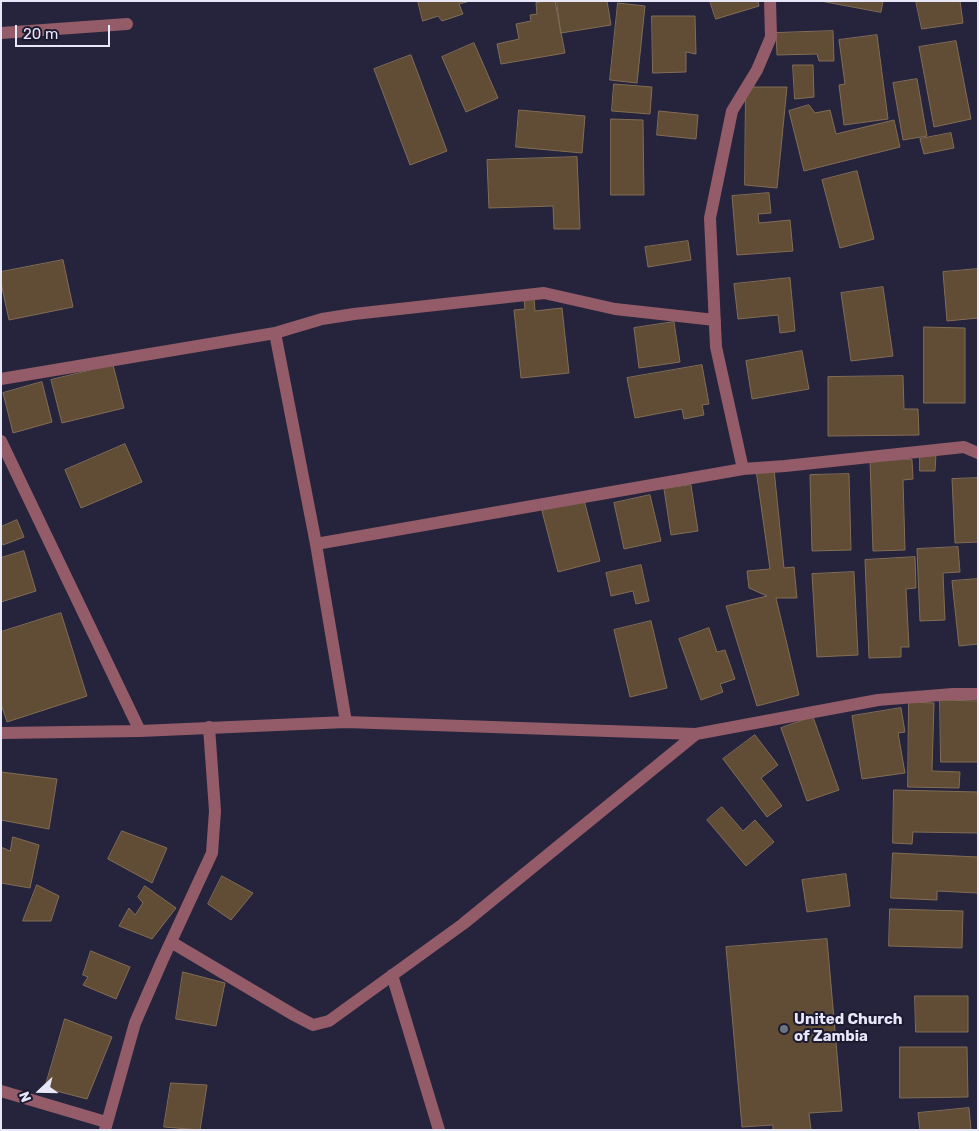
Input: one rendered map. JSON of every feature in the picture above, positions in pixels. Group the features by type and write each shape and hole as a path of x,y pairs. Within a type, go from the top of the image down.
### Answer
{"street":[{"path":"743,469 716,347 710,218 732,111 756,70 771,37 770,1"},
{"path":"1,34 127,24"},
{"path":"1,379 275,333 322,319 544,293 615,309 715,320"},
{"path":"275,333 316,544 346,722"},
{"path":"1,441 140,731"},
{"path":"316,544 743,469 964,447 978,453"},
{"path":"1,733 140,731 346,722 696,734 878,700 978,694"},
{"path":"1,1091 105,1126 135,1023 212,853 215,811 209,727"},
{"path":"171,942 313,1025 329,1021 463,924 696,734"},
{"path":"392,976 439,1130"}],"building":[{"path":"418,1 470,1 459,4 463,14 442,21 438,16 423,21"},
{"path":"555,1 565,53 501,64 497,44 519,39 516,24 531,21 530,15 537,14 536,3"},
{"path":"557,1 607,1 611,25 561,33"},
{"path":"710,1 758,1 759,6 716,19"},
{"path":"821,1 883,1 881,12"},
{"path":"916,1 960,1 963,23 922,29"},
{"path":"618,3 645,6 637,83 610,80"},
{"path":"652,16 695,16 696,54 686,52 686,72 653,73"},
{"path":"833,31 834,61 819,61 817,54 777,55 776,33"},
{"path":"877,35 888,119 844,125 839,85 845,84 839,40"},
{"path":"956,41 971,119 934,127 919,47"},
{"path":"474,43 498,98 466,112 442,57"},
{"path":"411,55 447,151 410,165 374,69"},
{"path":"793,65 813,65 814,97 795,99"},
{"path":"917,79 927,136 903,140 893,83"},
{"path":"614,84 652,87 650,114 612,111"},
{"path":"746,87 787,87 777,188 745,185"},
{"path":"809,105 815,113 830,110 836,134 894,120 900,147 804,171 789,111"},
{"path":"519,110 585,116 582,153 516,147"},
{"path":"659,111 698,115 696,139 657,135"},
{"path":"611,119 643,120 644,195 611,195"},
{"path":"951,133 954,148 924,154 920,139"},
{"path":"577,157 580,229 554,229 553,206 489,208 487,160"},
{"path":"857,171 874,239 840,248 822,180"},
{"path":"769,193 771,213 758,214 759,223 790,220 793,251 737,255 732,196"},
{"path":"688,241 691,260 648,267 645,247"},
{"path":"63,260 73,307 9,320 1,283 1,272"},
{"path":"978,269 978,318 947,321 943,272"},
{"path":"790,278 795,331 780,333 778,315 738,319 734,284"},
{"path":"883,287 893,356 851,361 841,293"},
{"path":"534,298 535,311 562,308 569,373 521,378 514,310 525,309 524,299"},
{"path":"674,322 680,362 639,368 634,328"},
{"path":"924,327 965,328 965,403 924,403"},
{"path":"802,351 809,389 752,399 746,361"},
{"path":"113,365 124,408 62,423 51,380"},
{"path":"702,365 709,404 702,405 704,415 684,419 682,409 635,418 627,378"},
{"path":"903,376 904,409 918,409 919,435 828,436 828,377"},
{"path":"42,382 52,422 13,433 3,393"},
{"path":"125,444 142,482 81,508 65,470"},
{"path":"920,454 936,454 935,471 920,471"},
{"path":"912,460 913,479 903,480 905,550 873,551 870,461"},
{"path":"774,469 784,568 794,567 797,598 776,598 799,695 757,706 726,606 767,596 749,588 747,571 770,569 756,470"},
{"path":"849,474 851,550 812,551 810,475"},
{"path":"978,478 978,542 955,543 952,479"},
{"path":"691,485 698,531 671,535 664,489"},
{"path":"650,495 661,541 624,549 614,503"},
{"path":"584,500 600,561 558,572 542,511"},
{"path":"17,520 24,537 3,545 1,541 1,527"},
{"path":"958,547 960,572 943,573 945,620 920,621 917,549"},
{"path":"24,551 36,591 1,602 1,558"},
{"path":"915,557 916,588 906,589 909,647 901,647 901,657 869,658 865,560"},
{"path":"641,565 649,601 636,604 633,591 611,596 606,573"},
{"path":"854,572 858,655 817,657 812,574"},
{"path":"978,579 978,644 959,646 952,581"},
{"path":"61,613 87,696 7,722 1,704 1,632"},
{"path":"651,621 667,688 630,697 614,630"},
{"path":"709,628 717,652 725,650 735,679 720,684 723,692 701,700 679,639"},
{"path":"940,700 978,701 978,762 941,762"},
{"path":"909,702 934,703 932,771 960,772 959,788 908,787"},
{"path":"901,708 905,732 898,733 905,773 862,779 852,716"},
{"path":"813,717 839,790 807,801 781,728"},
{"path":"755,735 778,765 761,778 782,806 767,817 723,759"},
{"path":"1,772 57,779 49,829 1,820"},
{"path":"894,790 978,792 978,833 913,832 912,844 893,843"},
{"path":"722,807 743,831 755,820 774,842 746,866 707,820"},
{"path":"122,831 167,848 152,883 108,859"},
{"path":"13,837 39,845 30,888 1,883 1,847 10,851"},
{"path":"893,853 978,857 978,893 937,891 937,900 891,898"},
{"path":"846,874 850,906 807,912 802,880"},
{"path":"222,876 253,893 231,920 208,904"},
{"path":"37,885 59,896 51,921 23,921"},
{"path":"145,886 176,908 152,939 119,926 129,908 135,915 143,903 138,897"},
{"path":"890,909 963,911 962,948 889,946"},
{"name":"United Church of Zambia","path":"827,939 842,1111 809,1113 811,1130 773,1130 773,1125 742,1127 726,947"},
{"path":"91,951 130,967 116,999 83,985 88,977 83,975"},
{"path":"183,972 225,983 216,1026 176,1019"},
{"path":"915,996 968,996 968,1032 916,1032"},
{"path":"65,1019 112,1037 87,1099 45,1088"},
{"path":"900,1047 967,1047 968,1097 900,1098"},
{"path":"171,1083 207,1085 200,1130 164,1127"},
{"path":"969,1108 971,1130 920,1130 918,1113"}],"place":[{"name":"United Church of Zambia","path":"784,1029"}]}
